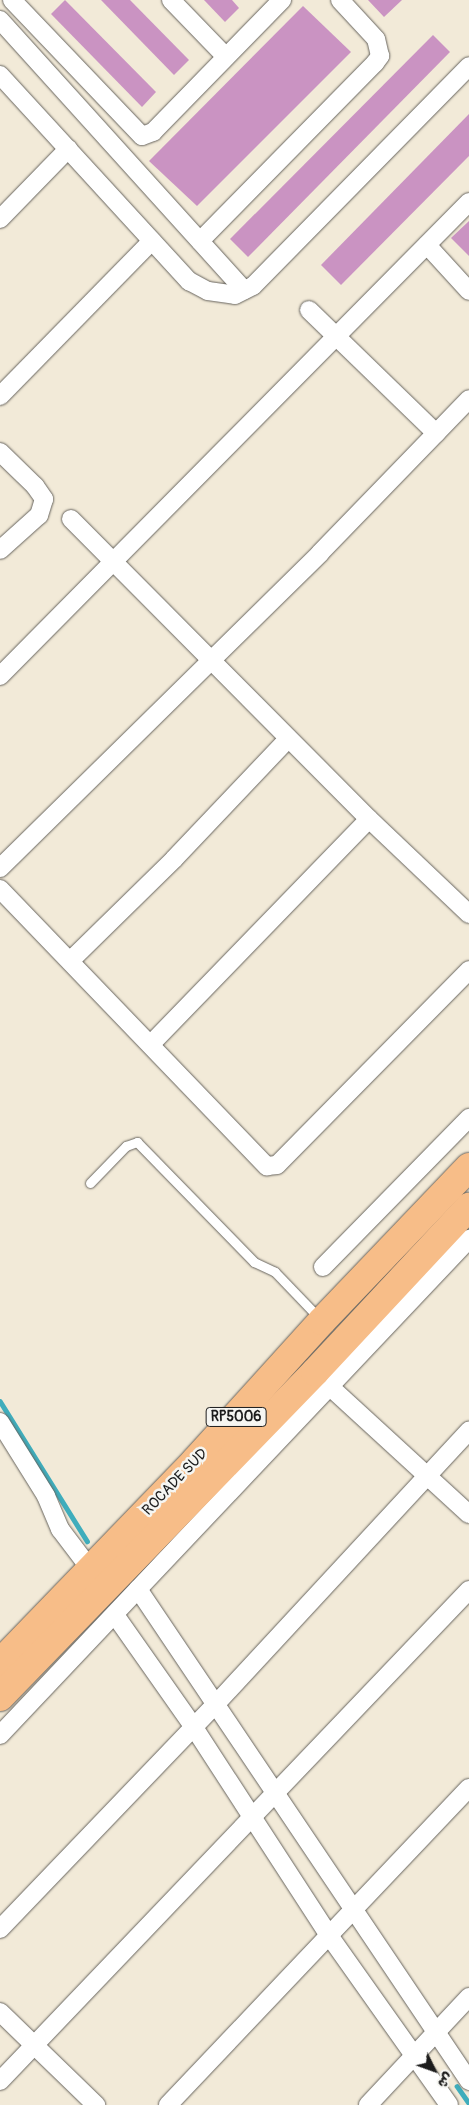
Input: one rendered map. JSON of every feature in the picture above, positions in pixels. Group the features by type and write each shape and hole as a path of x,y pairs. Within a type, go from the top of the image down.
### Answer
{"highway":[{"name":"ROCADE SUD","path":"0,1663 196,1461 322,1321 469,1168"},
{"name":"ROCADE SUD","path":"0,1697 315,1372 469,1207"}],"street":[{"path":"171,0 226,58"},
{"path":"14,1 142,136 152,132 282,0"},
{"path":"200,241 380,56 376,39 340,0"},
{"path":"0,20 244,290"},
{"path":"0,75 189,281 208,292 235,295 253,286 469,66"},
{"path":"1,217 68,149"},
{"path":"0,676 114,564 335,335 469,202"},
{"path":"0,396 152,241"},
{"path":"427,245 469,291"},
{"path":"309,310 436,433"},
{"path":"0,868 212,660 469,399"},
{"path":"0,452 35,486 44,500 39,515 0,550"},
{"path":"71,519 288,739 469,914"},
{"path":"70,961 174,859 288,739"},
{"path":"151,1044 369,819"},
{"path":"0,890 151,1044 258,1160 267,1166 276,1165 469,970"},
{"path":"323,1267 469,1118"},
{"path":"0,1735 328,1385 469,1239"},
{"path":"328,1385 429,1474 469,1514"},
{"path":"0,1422 46,1496 60,1529 91,1570"},
{"path":"0,1929 192,1726 215,1705 469,1432"},
{"path":"138,1589 469,2081"},
{"path":"0,2081 469,1590"},
{"path":"114,1615 192,1726 328,1934 412,2057 449,2105"},
{"path":"168,2105 328,1934 469,1788"},
{"path":"368,2105 469,1997"},
{"path":"0,2012 96,2105"}],"lane":[{"path":"90,1183 126,1146 137,1142 254,1262 275,1272 322,1321"}],"building":[{"path":"65,0 156,92 142,107 51,14"},
{"path":"101,0 130,0 189,60 174,75"},
{"path":"204,0 232,0 239,8 225,22"},
{"path":"368,0 402,0 384,17"},
{"path":"303,6 351,52 197,206 149,161"},
{"path":"433,35 450,52 248,257 230,239"},
{"path":"469,114 469,156 341,285 321,265"},
{"path":"469,221 469,256 451,238"}],"waterway":[{"path":"0,1401 87,1541"},
{"path":"457,2086 469,2103"}]}
